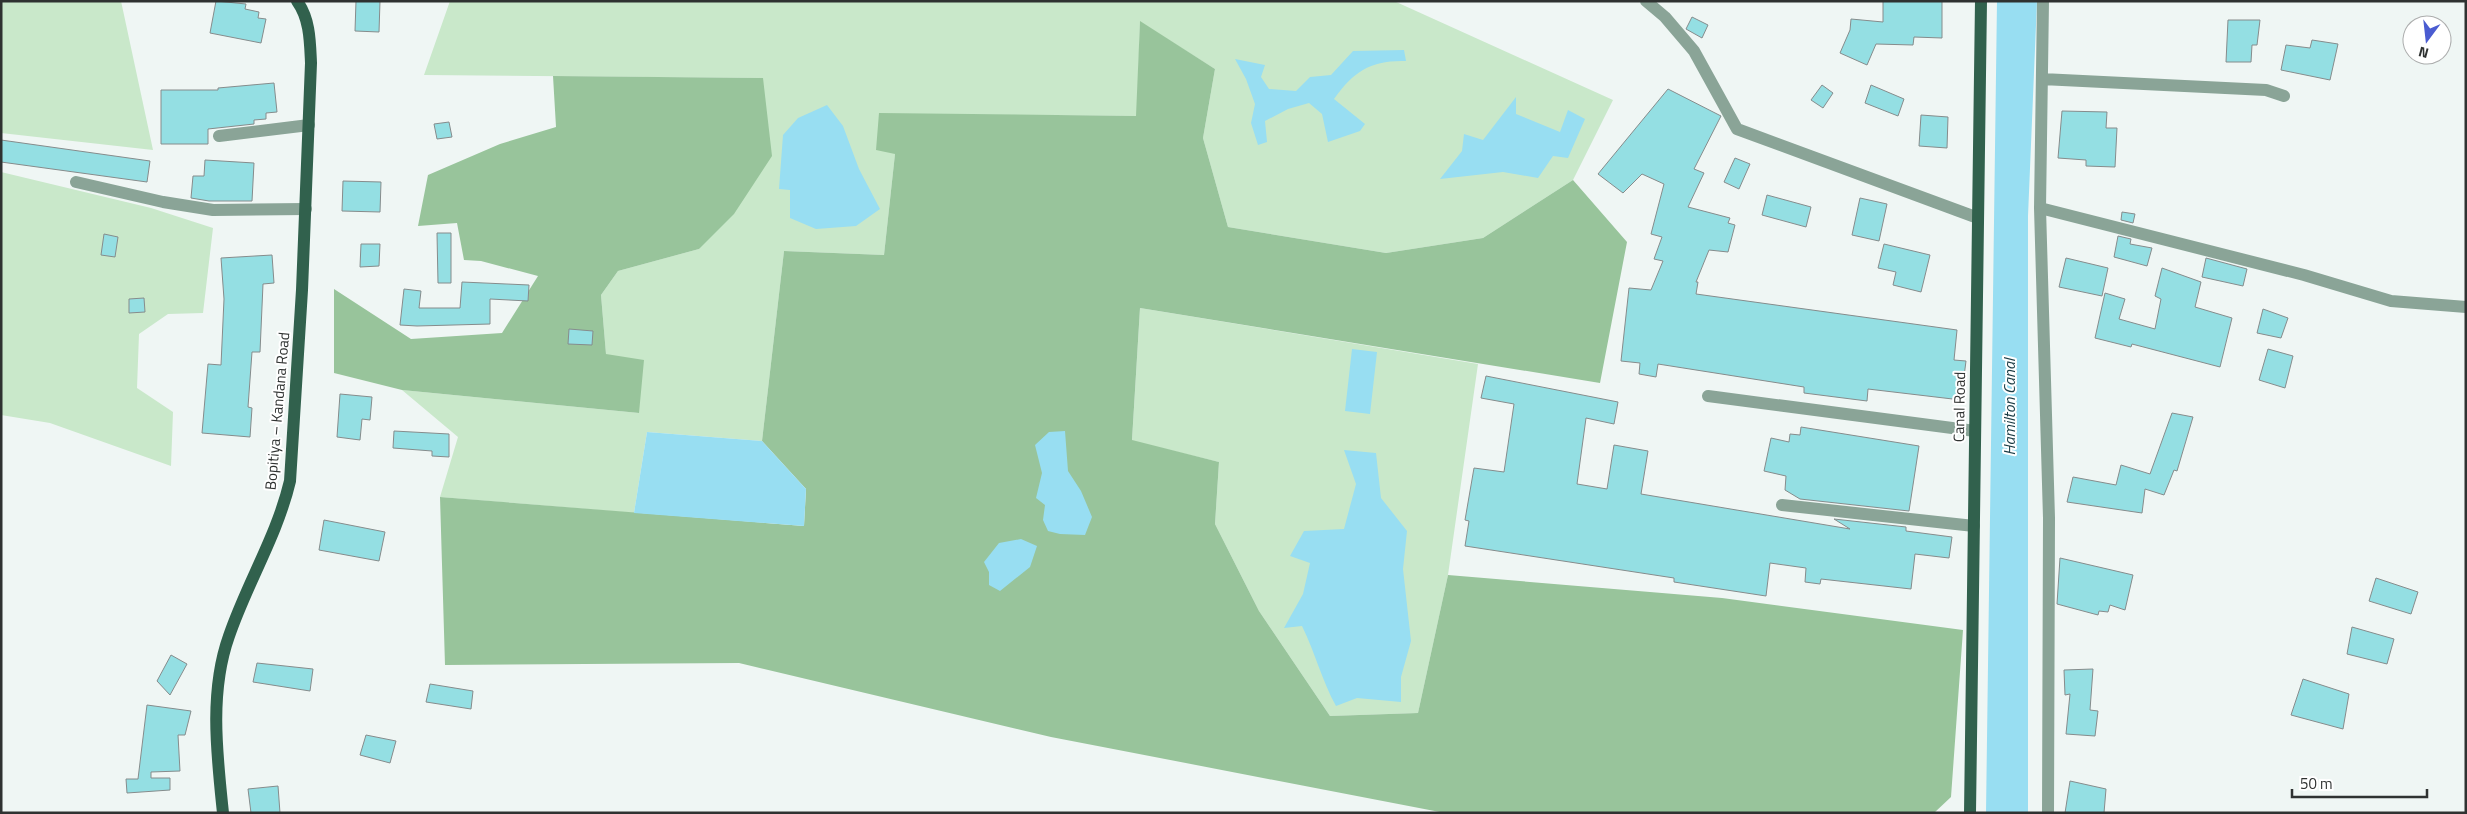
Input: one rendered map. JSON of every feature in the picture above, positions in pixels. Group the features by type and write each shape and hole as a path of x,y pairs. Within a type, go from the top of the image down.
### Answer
{"main road":[{"name":"Bopitiya – Kandana Road","path":"223,813 218,760 218,684 229,635 276,528 284,507 290,481 309,125 310,37 303,10 297,1"},
{"name":"Canal Road","path":"1970,813 1981,1"}],"street":[{"path":"1646,1 1665,17 1694,51 1736,129 1978,218"},
{"path":"2043,1 2040,208 2049,518 2048,813"},
{"path":"2042,79 2266,90 2284,96"},
{"path":"219,136 309,125"},
{"path":"76,182 163,202 213,210 306,209"},
{"path":"2040,208 2304,274 2391,301 2466,307"},
{"path":"1708,396 1975,431"},
{"path":"1782,505 1974,526"}],"green space":[{"path":"1,1 121,1 153,150 1,133"},
{"path":"450,1 1394,1 1613,100 1573,180 1483,238 1386,253 1228,227 1203,138 1215,69 1140,22 1137,116 879,114 895,154 884,255 784,251 762,441 647,432 634,513 440,497 458,437 402,390 639,413 606,354 601,295 618,271 699,249 763,78 424,75"},
{"path":"1140,21 1215,69 1203,138 1228,227 1386,253 1483,238 1573,180 1627,242 1600,383 1140,308 1132,440 1219,462 1215,524 1259,611 1330,716 1418,713 1448,575 1722,598 1963,630 1951,797 1934,813 1445,813 1051,737 739,663 445,665 440,497 804,526 806,489 762,441 784,251 884,255 895,154 876,150 879,113 1136,116"},
{"path":"553,76 763,78 772,156 734,214 699,249 618,271 601,295 606,354 644,360 639,413 402,390 334,373 334,289 411,339 502,333 538,276 481,261 464,260 457,223 418,226 428,175 500,144 556,127"},
{"path":"1,172 151,208 213,228 203,313 168,314 139,334 137,388 173,412 171,466 50,423 1,415"},
{"path":"1140,308 1478,364 1448,575 1418,713 1330,716 1259,611 1215,524 1219,462 1132,441"}],"water":[{"name":"Hamilton Canal","path":"1997,1 2037,1 2028,216 2028,813 1986,813"},
{"path":"1404,50 1406,61 1383,63 1364,69 1341,89 1334,99 1365,124 1360,131 1328,142 1322,114 1309,103 1288,109 1265,121 1267,142 1258,145 1251,123 1255,104 1246,79 1235,59 1265,65 1261,77 1269,89 1296,91 1310,77 1331,75 1353,51"},
{"path":"1516,97 1516,114 1560,132 1568,110 1585,119 1568,158 1553,156 1538,178 1503,172 1440,179 1462,151 1464,134 1483,140"},
{"path":"827,105 843,126 859,169 880,209 856,226 816,229 790,218 790,190 779,189 783,135 798,118"},
{"path":"1352,349 1377,352 1370,414 1345,411"},
{"path":"1065,431 1068,471 1081,491 1092,517 1085,535 1060,534 1048,531 1043,520 1045,505 1036,498 1042,473 1035,445 1049,432"},
{"path":"647,432 762,441 806,489 804,526 634,513"},
{"path":"1344,450 1376,453 1381,498 1407,531 1403,569 1411,641 1401,677 1401,702 1357,698 1336,706 1302,626 1284,628 1303,594 1310,563 1290,556 1304,531 1344,529 1356,484"},
{"path":"1021,539 1037,546 1030,567 1000,591 989,585 989,572 984,562 999,543"}],"building":[{"path":"216,1 246,4 245,9 259,12 258,18 266,19 261,43 210,33"},
{"path":"356,1 380,1 379,32 355,31"},
{"path":"1883,1 1942,1 1942,38 1914,37 1913,45 1876,44 1867,65 1840,53 1850,30 1851,19 1883,22"},
{"path":"1692,17 1708,25 1702,38 1686,29"},
{"path":"2228,20 2260,20 2257,45 2252,45 2251,62 2226,62"},
{"path":"2312,40 2338,44 2330,80 2281,70 2286,45 2310,48"},
{"path":"274,83 277,112 266,113 266,119 254,120 254,124 208,129 208,144 161,144 161,90 218,90 218,88"},
{"path":"1822,85 1833,93 1823,108 1811,100"},
{"path":"1871,85 1904,99 1898,116 1865,103"},
{"path":"1668,89 1721,116 1694,169 1704,173 1688,207 1730,218 1728,223 1735,225 1728,252 1709,250 1696,282 1698,282 1696,294 1957,330 1954,360 1966,361 1961,400 1868,389 1867,401 1804,393 1804,387 1658,364 1656,377 1639,374 1640,363 1621,361 1629,288 1651,290 1663,261 1654,259 1662,237 1651,234 1664,184 1642,174 1623,193 1598,174"},
{"path":"2062,111 2107,112 2106,128 2117,128 2115,167 2086,166 2086,160 2058,158"},
{"path":"1921,115 1948,117 1947,148 1919,146"},
{"path":"449,122 452,137 437,139 434,124"},
{"path":"1,140 150,161 147,182 1,162"},
{"path":"1735,158 1750,164 1739,189 1724,182"},
{"path":"205,160 254,163 252,201 209,201 191,198 193,176 204,176"},
{"path":"343,181 381,182 380,212 342,211"},
{"path":"1767,195 1811,207 1806,227 1762,215"},
{"path":"1860,198 1887,204 1879,241 1852,235"},
{"path":"2122,212 2135,214 2133,223 2121,220"},
{"path":"437,233 451,233 451,283 438,283"},
{"path":"104,234 118,237 115,257 101,255"},
{"path":"2118,236 2131,239 2130,244 2152,248 2147,266 2114,257"},
{"path":"361,244 380,244 379,266 360,267"},
{"path":"1884,244 1930,255 1921,292 1893,285 1896,272 1878,268"},
{"path":"272,255 274,283 263,284 260,352 252,352 248,407 252,408 250,437 202,433 208,364 221,365 224,299 221,258"},
{"path":"2066,258 2108,268 2102,296 2059,287"},
{"path":"2206,258 2247,269 2243,286 2202,277"},
{"path":"2162,268 2201,282 2195,307 2232,318 2220,367 2132,344 2131,347 2095,338 2105,293 2125,299 2119,319 2155,329 2161,299 2155,296"},
{"path":"462,282 529,285 528,301 490,299 490,324 400,325 404,289 421,291 419,308 460,308"},
{"path":"144,298 145,312 129,313 129,299"},
{"path":"2263,309 2288,318 2281,338 2257,333"},
{"path":"569,329 593,331 592,345 568,344"},
{"path":"2268,349 2293,356 2285,388 2259,380"},
{"path":"1486,376 1618,402 1614,424 1586,418 1577,484 1607,489 1614,445 1648,451 1641,494 1850,529 1834,519 1906,527 1906,531 1952,537 1949,558 1915,554 1911,589 1821,579 1820,584 1805,582 1806,568 1770,563 1766,596 1674,582 1674,578 1465,546 1469,521 1465,520 1474,468 1504,472 1514,404 1481,398"},
{"path":"340,394 372,397 370,420 362,419 360,440 337,437"},
{"path":"2172,413 2193,417 2177,471 2174,470 2164,495 2145,489 2142,513 2067,502 2073,477 2116,485 2121,465 2150,474"},
{"path":"1801,427 1919,446 1909,511 1800,499 1785,490 1786,476 1764,471 1771,438 1789,442 1790,434 1800,435"},
{"path":"394,431 449,434 449,457 432,456 432,451 393,448"},
{"path":"324,520 385,532 379,561 319,550"},
{"path":"2060,558 2133,575 2125,610 2110,605 2108,612 2099,611 2098,615 2057,604"},
{"path":"2376,578 2418,592 2411,614 2369,601"},
{"path":"2352,627 2394,639 2387,664 2347,654"},
{"path":"171,655 187,664 170,695 157,681"},
{"path":"257,663 313,669 310,691 253,682"},
{"path":"2093,669 2090,710 2098,711 2095,736 2066,734 2070,694 2065,695 2064,670"},
{"path":"2303,679 2349,694 2343,729 2291,715"},
{"path":"430,684 473,691 471,709 426,702"},
{"path":"147,705 191,711 185,735 178,735 180,771 151,772 151,778 170,778 170,790 127,793 126,779 138,779"},
{"path":"366,735 396,741 390,763 360,755"},
{"path":"2070,781 2106,789 2104,813 2065,813"},
{"path":"278,786 280,813 251,813 248,789"}]}
